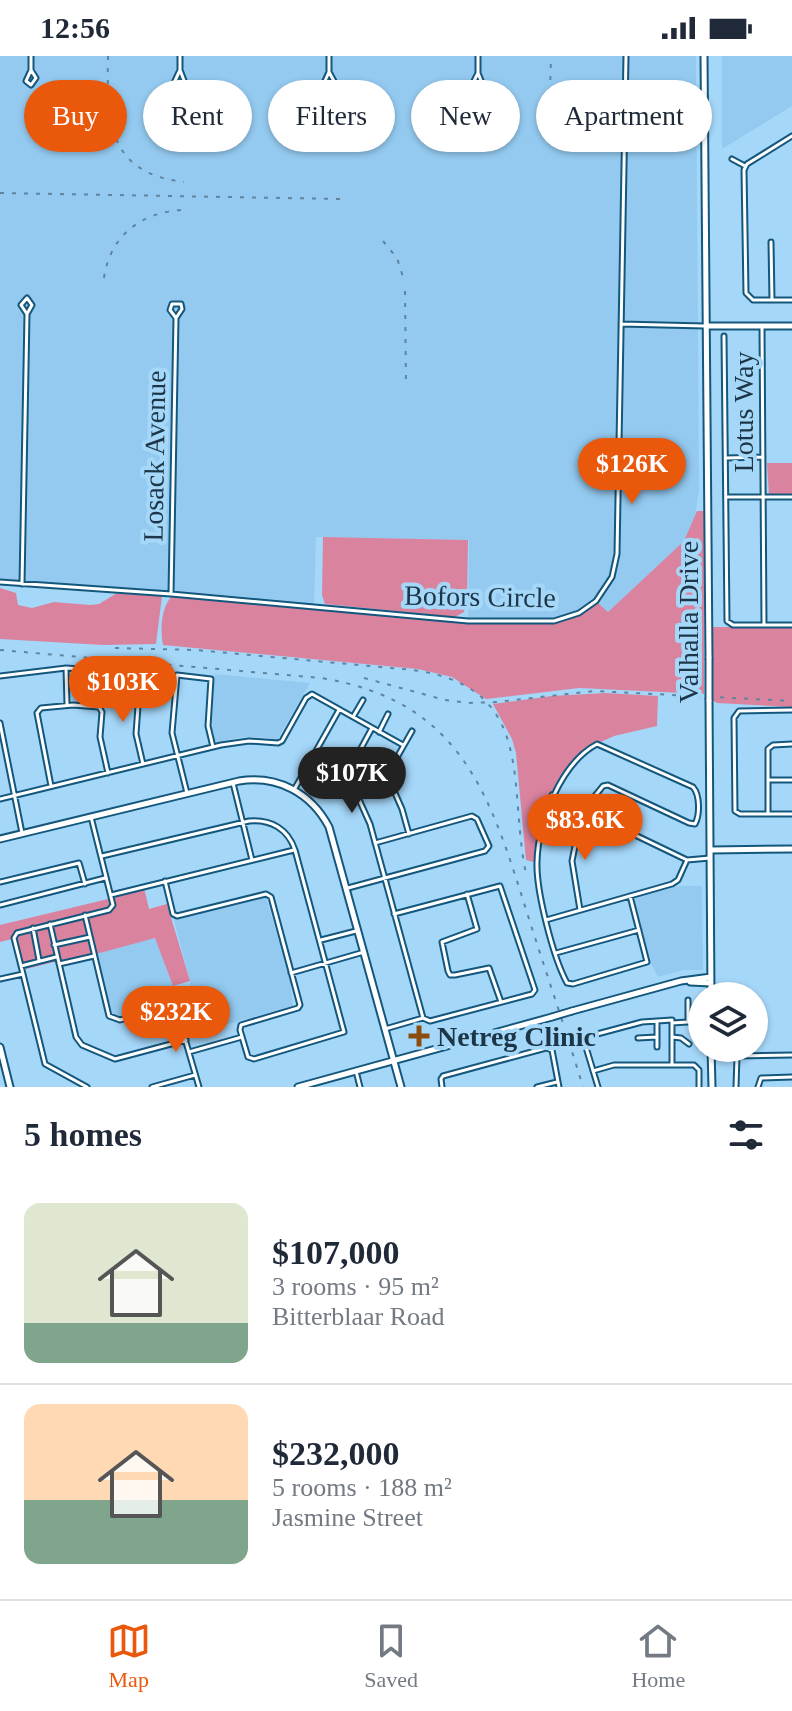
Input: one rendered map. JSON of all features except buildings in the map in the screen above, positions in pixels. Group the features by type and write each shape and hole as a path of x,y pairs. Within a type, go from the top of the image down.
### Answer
{"street":[{"path":"31,56 31,70"},
{"path":"180,56 180,70"},
{"path":"329,56 329,72"},
{"path":"478,56 478,73 484,88 478,94 471,87 478,73"},
{"name":"Bofors Circle","path":"0,582 468,621 554,621 584,611 606,588 617,560 626,56"},
{"name":"Valhalla Drive","path":"704,56 711,980"},
{"path":"745,166 792,136"},
{"path":"732,159 745,166"},
{"path":"745,166 746,292 751,300 792,300"},
{"path":"771,242 772,300"},
{"path":"22,584 27,314"},
{"name":"Losack Avenue","path":"171,594 176,318"},
{"path":"621,324 792,326"},
{"name":"Lotus Way","path":"762,327 764,625"},
{"path":"723,339 728,623 792,625"},
{"path":"725,458 763,457"},
{"path":"726,497 792,497"},
{"path":"0,676 66,668 136,672 139,675 136,734 143,764"},
{"path":"66,668 67,705"},
{"path":"187,794 172,733 177,675 211,679 208,726 213,747"},
{"path":"0,799 213,747 249,741 282,741 309,695 403,745"},
{"path":"353,717 363,700"},
{"path":"51,787 37,711 41,708 67,705 101,708 100,737 108,773"},
{"path":"294,790 339,710"},
{"path":"792,710 741,711 735,714 735,809 740,814 792,814"},
{"path":"379,732 388,714"},
{"path":"0,723 22,834"},
{"path":"372,728 345,778 366,813 423,1018"},
{"path":"409,834 387,775 412,731"},
{"path":"580,910 572,865 583,810 606,785 689,823 695,824 697,819 697,794 693,787 599,744 584,752 552,795 537,863 546,920 567,983 573,984 646,963 630,896"},
{"path":"768,814 769,747 792,744"},
{"path":"0,839 233,783 261,780 294,790 308,799 324,818 333,840 401,1087"},
{"path":"768,780 792,780"},
{"path":"233,783 252,860"},
{"path":"552,795 687,860 711,854 792,849"},
{"path":"347,889 485,851 489,846 477,819 472,816 375,843"},
{"path":"87,1087 45,1064 15,935 112,908 91,817"},
{"path":"102,856 243,822 262,820 282,829 290,836 295,850 345,1029 342,1034 253,1059 247,1056 240,1029 243,1024 300,1005 271,897 266,894 177,916 173,914 165,881"},
{"path":"111,895 295,850"},
{"path":"546,920 675,882 687,860"},
{"path":"0,882 79,863 85,884"},
{"path":"0,905 107,878"},
{"path":"385,1029 423,1018 430,1021 532,994 535,989 502,888 496,886 394,914"},
{"path":"467,894 477,929 442,942 448,971 450,975 455,975 489,968 501,1002"},
{"path":"85,915 111,1017 120,1020 174,1006 199,1087"},
{"path":"50,924 76,1037 82,1045 115,1059 186,1040"},
{"path":"33,928 40,961"},
{"path":"321,940 358,930"},
{"path":"556,953 639,930"},
{"path":"54,945 90,937"},
{"path":"291,973 364,952"},
{"path":"59,964 94,956"},
{"path":"21,966 57,957"},
{"path":"0,979 23,974"},
{"path":"298,1087 681,981 711,980"},
{"path":"657,1021 657,1047"},
{"path":"598,1087 585,1039 642,1022 688,1022"},
{"path":"672,1023 672,1065"},
{"path":"189,1052 242,1037"},
{"path":"638,1038 657,1037"},
{"path":"672,1037 688,1043"},
{"path":"0,1047 10,1087"},
{"path":"442,1087 441,1078 550,1048 559,1084 537,1087"},
{"path":"736,1087 737,1056 792,1055"},
{"path":"711,1062 712,1087"},
{"path":"593,1071 614,1065 697,1066 699,1087"},
{"path":"356,1071 360,1087"},
{"path":"152,1087 196,1075"},
{"path":"758,1087 759,1079 792,1077"}],"shaded area":[{"path":"0,56 696,56 696,80 536,80 536,152 697,152 699,489 695,518 684,541 608,612 596,601 579,613 554,621 468,621 469,540 316,537 314,604 0,580"},
{"path":"722,56 792,56 792,106 722,149"},
{"path":"767,463 792,463 792,495 769,496"},
{"path":"697,511 704,511 704,694 579,688 486,699 452,677 418,669 163,645 162,620 171,597 475,624 561,622 585,613 597,602 608,612 684,541"},
{"path":"323,537 468,540 464,612 455,617 325,604 322,595"},
{"path":"0,588 16,593 18,605 32,608 54,602 99,604 117,593 162,596 156,644 103,645 0,639"},
{"path":"712,627 792,627 792,707 713,701"},
{"path":"215,674 310,683 277,740 242,737 217,742 211,729"},
{"path":"605,693 658,696 657,726 614,736 585,749 552,792 534,862 526,860 516,753 493,704"},
{"path":"679,886 702,886 703,970 683,970 658,977 651,963 634,901 635,898"},
{"path":"144,888 149,909 167,904 190,981 173,986 155,938 59,964 54,962 22,970 12,939 0,942 0,925 108,899 111,894"},
{"path":"266,897 290,980 293,1006 203,1031 174,920"},
{"path":"156,938 178,1001 117,1018 111,1015 96,952"}],"railway":[{"path":"108,56 111,121 125,155 158,177 184,182"},
{"path":"550,80 551,56"},
{"path":"0,193 340,199"},
{"path":"104,278 113,250 129,229 153,216 181,210"},
{"path":"383,241 397,258 404,280"},
{"path":"405,291 406,385"},
{"path":"115,648 196,650 413,670 454,680 481,697 499,720 510,747 527,878"},
{"path":"0,650 321,678 369,690 408,708 440,732 464,762 484,796 515,875 583,1087"},
{"path":"364,678 445,700 468,703 594,691 792,701"}],"place":[{"name":"Netreg Clinic","path":"419,1036"}]}
